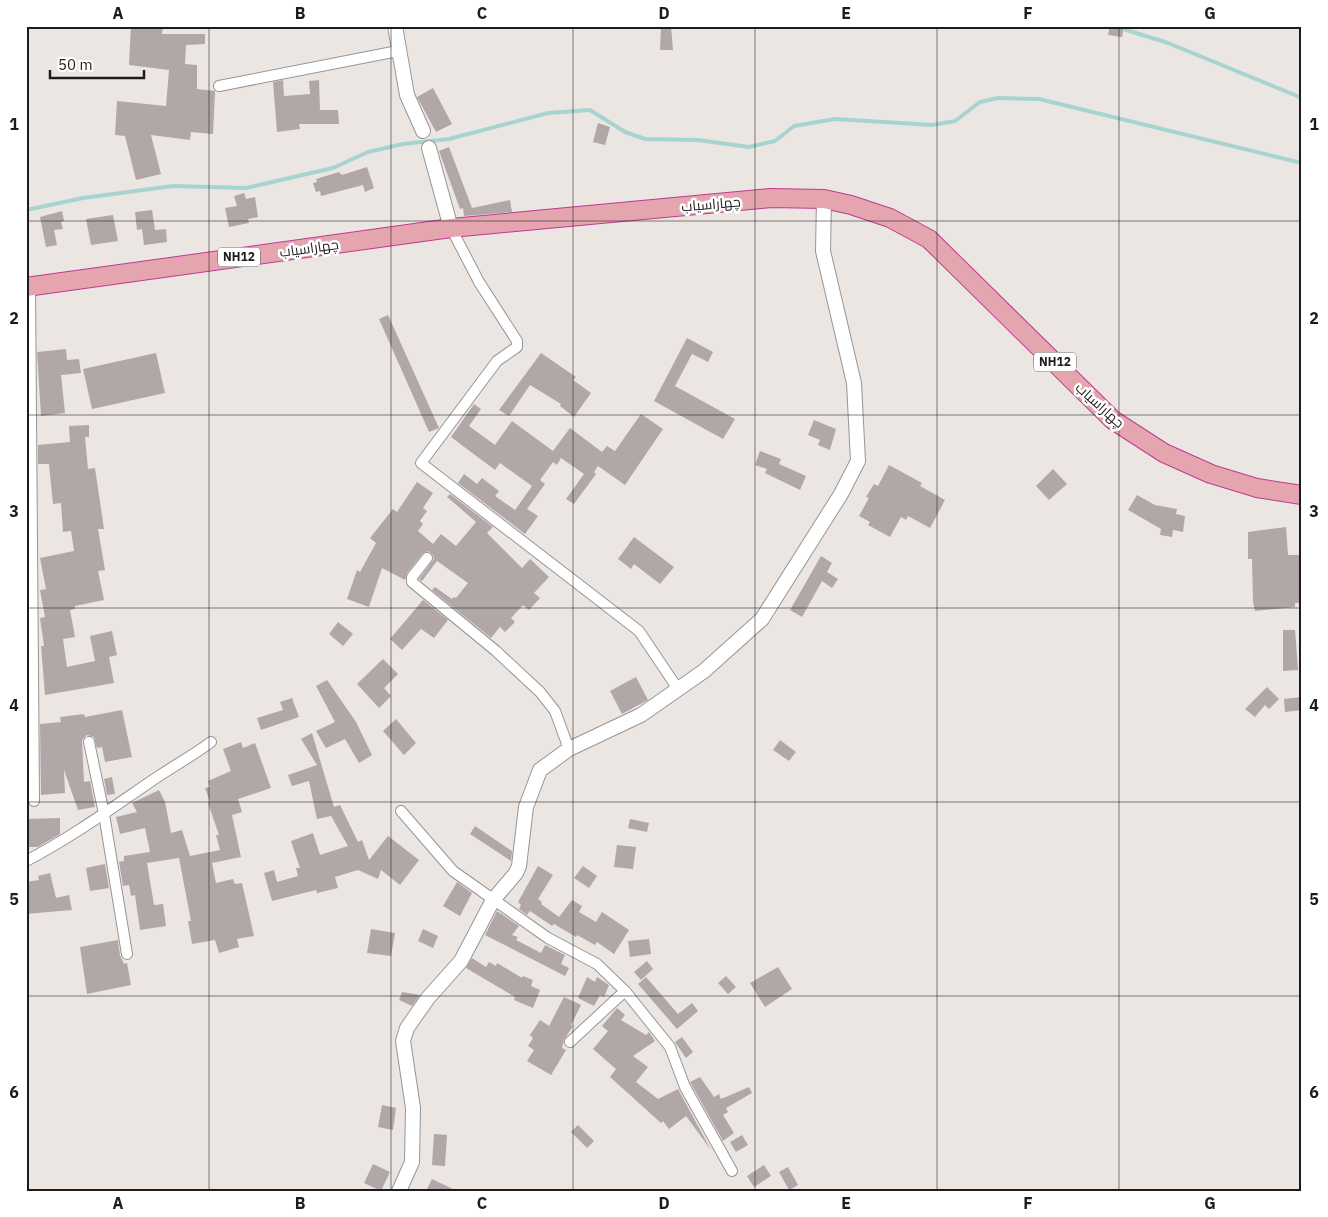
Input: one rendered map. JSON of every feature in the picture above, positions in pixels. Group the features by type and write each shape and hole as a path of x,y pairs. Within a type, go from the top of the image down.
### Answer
{"highway":[{"name":"چهاراسیاب","path":"28,286 451,228 772,198 824,199 851,205 890,218 929,238 1113,420 1164,453 1211,474 1257,488 1302,495"}],"street":[{"path":"395,26 407,95 429,148 451,228 479,282 517,341 517,347 497,361 421,463 638,630 678,689"},
{"path":"219,86 398,51"},
{"path":"399,1191 412,1162 413,1108 404,1041 407,1028 428,998 461,961 494,900 516,873 519,866 526,807 540,770 570,749 641,715 704,671 762,619 842,494 858,461 854,384 822,251 824,199"},
{"path":"28,286 34,802"},
{"path":"427,558 412,577 412,582 496,651 540,692 556,711 570,749"},
{"path":"89,742 104,814 127,954"},
{"path":"26,861 73,836 211,742"},
{"path":"402,811 453,871 548,938 597,964 625,991 670,1047 685,1087 732,1172"},
{"path":"570,1042 625,991"}],"building":[{"path":"131,26 163,26 162,34 205,34 205,44 186,45 185,64 197,65 197,89 215,91 213,134 191,132 190,140 151,135 161,174 136,180 125,136 115,135 117,101 166,106 169,70 129,65"},
{"path":"661,26 671,26 673,50 660,50"},
{"path":"1110,26 1124,26 1122,37 1108,35"},
{"path":"283,80 284,96 310,94 309,81 319,80 320,110 338,110 339,124 299,124 300,129 277,132 273,82"},
{"path":"433,88 452,124 436,132 417,97"},
{"path":"598,123 610,127 605,145 593,142"},
{"path":"449,147 472,208 510,200 512,212 464,216 463,208 460,209 439,151"},
{"path":"367,167 374,188 365,192 363,185 321,196 320,191 316,192 313,183 317,182 316,179 339,172 342,175"},
{"path":"244,193 246,199 255,197 258,217 248,219 249,223 229,227 225,208 237,206 234,196"},
{"path":"152,210 155,230 166,229 167,242 144,245 142,229 137,230 135,212"},
{"path":"62,211 64,221 61,222 63,229 54,230 57,245 46,247 40,217"},
{"path":"113,215 118,241 91,245 86,219"},
{"path":"388,315 439,428 429,432 379,319"},
{"path":"687,338 713,352 708,362 692,354 675,386 735,419 723,439 654,401"},
{"path":"66,349 67,360 79,359 81,373 61,375 65,413 41,416 37,352"},
{"path":"156,353 165,393 92,409 83,369"},
{"path":"541,353 576,377 573,380 591,393 574,417 560,406 561,404 530,385 509,416 499,410"},
{"path":"474,404 481,409 469,426 495,445 512,421 553,451 570,428 602,452 607,446 615,451 641,414 663,429 625,485 598,466 594,472 596,474 574,504 566,499 584,474 561,458 557,465 553,462 540,480 545,484 527,509 538,516 525,534 458,483 464,474 477,484 482,478 499,491 495,496 515,510 532,486 500,463 495,470 451,437"},
{"path":"814,420 836,429 830,450 818,445 820,440 808,435"},
{"path":"89,425 89,437 85,437 88,469 95,468 104,529 98,529 105,570 98,571 104,600 75,606 75,609 70,610 75,637 63,639 67,667 95,661 90,636 112,631 117,655 109,657 114,683 45,695 41,646 44,646 40,618 45,617 40,590 46,589 40,558 74,551 71,531 63,532 61,503 53,504 49,464 38,464 38,445 70,442 69,426"},
{"path":"760,451 781,459 779,464 806,476 800,490 765,473 767,469 755,465"},
{"path":"889,465 922,483 920,486 945,500 930,528 908,516 906,520 901,517 890,537 868,525 870,522 859,516 869,498 866,497 874,484 878,486"},
{"path":"1053,469 1067,484 1049,500 1036,486"},
{"path":"417,482 433,493 423,508 427,511 420,521 423,524 418,531 433,544 441,534 456,546 476,522 447,497 450,494 493,527 487,533 522,568 530,559 549,577 534,593 540,598 529,610 523,605 511,618 515,622 505,632 500,627 491,638 432,590 435,587 452,599 456,598 468,583 437,561 422,581 419,579 434,559 433,555 428,551 422,554 407,573 405,580 382,568 369,607 347,599 357,570 360,572 376,543 370,538 393,509 397,512"},
{"path":"1137,495 1155,505 1177,509 1176,514 1185,516 1183,532 1173,530 1172,537 1160,535 1161,529 1128,510"},
{"path":"1286,527 1288,555 1302,555 1302,603 1295,603 1295,607 1255,611 1252,559 1248,559 1248,532"},
{"path":"634,537 674,567 660,584 634,564 631,569 618,559"},
{"path":"821,556 832,563 827,572 838,579 832,588 822,581 802,617 790,610"},
{"path":"423,600 448,620 434,638 421,629 402,650 390,639"},
{"path":"338,622 353,634 343,646 329,634"},
{"path":"1283,630 1295,630 1298,670 1283,671"},
{"path":"383,659 398,674 384,688 391,696 379,708 357,684"},
{"path":"636,677 648,700 622,714 610,691"},
{"path":"327,680 356,722 372,755 359,763 345,739 326,748 316,731 335,722 316,686"},
{"path":"1267,687 1279,699 1269,709 1265,705 1255,717 1245,709"},
{"path":"1302,697 1302,710 1285,712 1284,699"},
{"path":"292,698 299,717 261,730 257,718 283,710 280,702"},
{"path":"122,710 132,757 105,762 102,747 97,748 94,737 87,735 82,740 84,782 90,781 95,807 78,810 64,770 65,793 41,795 40,724 61,722 60,717 84,714 85,717"},
{"path":"396,719 416,743 404,755 383,731"},
{"path":"312,733 334,807 340,805 358,842 362,840 369,860 388,836 419,860 400,885 381,870 378,879 358,870 335,877 338,888 317,893 316,890 272,901 264,873 274,870 277,882 298,876 296,868 300,868 291,841 313,833 320,855 348,846 331,816 317,819 309,781 292,786 288,775 317,765 301,739"},
{"path":"780,740 796,752 789,761 773,750"},
{"path":"241,742 243,748 255,743 271,788 238,799 242,812 232,815 241,857 212,863 216,883 233,879 235,884 242,883 254,936 237,939 239,947 219,953 215,940 192,944 188,921 191,921 179,858 147,863 154,905 163,904 166,926 140,930 135,895 131,896 129,885 123,886 119,862 124,861 124,856 150,852 145,828 120,834 116,817 137,812 132,803 159,790 165,802 171,833 182,830 190,856 220,850 216,835 219,835 205,788 210,787 208,781 231,771 223,749"},
{"path":"112,777 115,794 107,795 104,779"},
{"path":"60,818 60,834 38,847 26,847 26,819"},
{"path":"630,819 649,823 647,832 628,828"},
{"path":"475,826 512,851 511,861 470,834"},
{"path":"617,845 636,847 633,869 614,867"},
{"path":"105,864 109,888 90,891 86,868"},
{"path":"538,866 553,875 538,899 542,902 541,904 559,917 572,900 582,906 579,912 596,922 602,912 629,930 614,954 597,942 595,945 577,935 576,937 554,924 552,926 530,911 527,915 519,909 521,905 518,902"},
{"path":"583,866 597,876 589,888 574,878"},
{"path":"50,873 56,898 69,895 72,910 26,914 26,882 39,880 38,876"},
{"path":"457,882 472,893 460,916 443,906"},
{"path":"497,911 519,926 512,935 518,937 516,940 541,953 545,945 565,955 561,964 569,968 565,976 485,935"},
{"path":"371,929 395,933 391,956 367,953"},
{"path":"423,929 438,936 433,948 418,941"},
{"path":"649,939 651,954 630,957 628,941"},
{"path":"118,940 120,955 124,964 127,963 131,985 87,994 80,947"},
{"path":"472,958 486,967 489,962 496,966 497,963 522,978 523,976 533,980 531,986 540,990 533,1008 514,1000 515,997 466,968"},
{"path":"647,961 653,969 641,980 634,972"},
{"path":"778,967 792,989 765,1007 750,983"},
{"path":"726,976 736,987 728,994 718,983"},
{"path":"587,977 595,982 597,977 609,985 604,997 600,995 594,1006 578,998"},
{"path":"646,977 678,1014 692,1003 698,1011 677,1029 638,984"},
{"path":"402,992 420,995 412,1006 399,1000"},
{"path":"564,997 581,1005 571,1025 573,1026 564,1040 562,1048 566,1050 551,1075 527,1061 534,1050 528,1046 533,1038 530,1035 540,1020 549,1026"},
{"path":"617,1008 625,1015 621,1020 646,1035 649,1032 655,1041 633,1056 648,1067 636,1082 658,1099 678,1089 711,1150 686,1116 669,1129 663,1121 661,1123 610,1077 616,1069 593,1049 608,1031 602,1026"},
{"path":"682,1037 693,1052 686,1058 675,1042"},
{"path":"700,1077 714,1097 719,1094 721,1099 749,1087 752,1093 726,1108 728,1112 723,1115 734,1133 723,1141 690,1082"},
{"path":"382,1105 396,1108 393,1130 378,1127"},
{"path":"578,1125 594,1141 587,1148 571,1132"},
{"path":"434,1134 447,1135 445,1166 432,1165"},
{"path":"742,1135 748,1145 736,1152 730,1142"},
{"path":"373,1164 390,1172 381,1191 364,1183"},
{"path":"764,1165 771,1176 754,1187 747,1176"},
{"path":"788,1167 798,1185 789,1190 779,1172"},
{"path":"432,1179 457,1191 426,1191"}],"waterway":[{"path":"1120,28 1168,43 1302,98"},
{"path":"26,210 83,198 173,186 246,188 333,168 368,152 403,144 449,139 548,113 590,110 625,132 645,139 698,140 749,147 775,141 794,126 835,119 932,125 955,121 980,102 998,98 1039,99 1302,163"}]}
